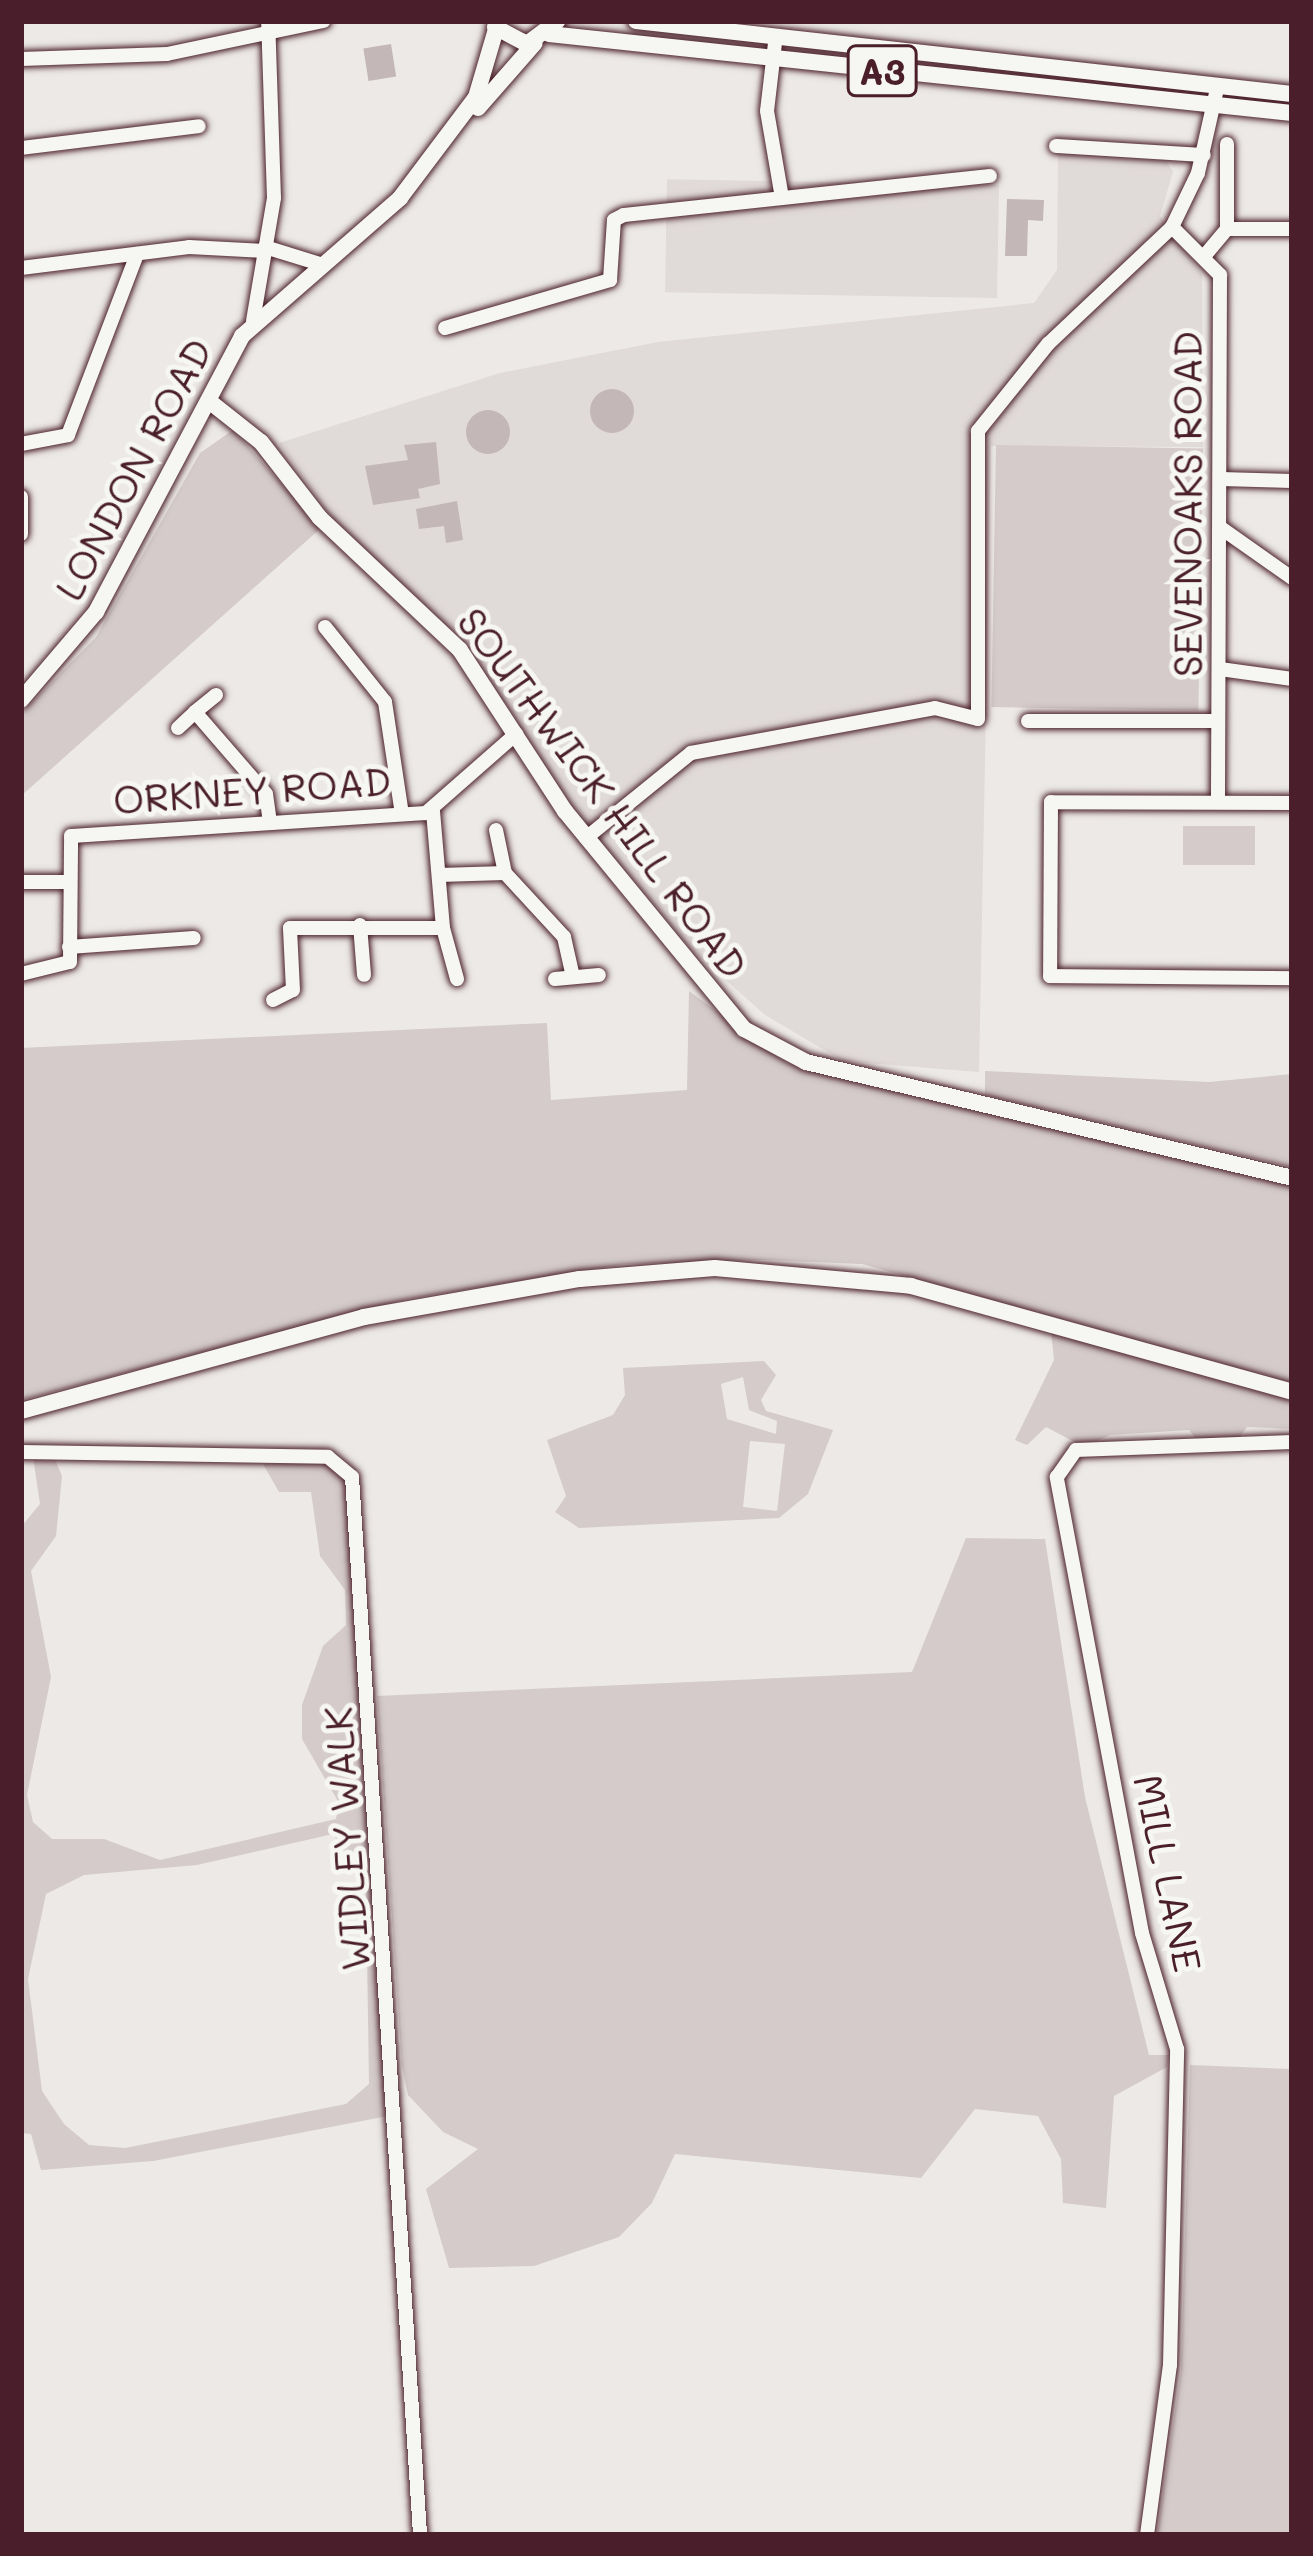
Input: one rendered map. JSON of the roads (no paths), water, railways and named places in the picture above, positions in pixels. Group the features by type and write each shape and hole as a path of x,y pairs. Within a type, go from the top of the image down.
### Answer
{"main road":[{"name":"A3","path":"636,21 773,50 1215,110 1292,113"},
{"name":"A3","path":"456,129 493,66 494,25 1292,94"},
{"name":"A3","path":"253,321 376,222 547,33"},
{"name":"LONDON ROAD","path":"21,700 96,613 253,321"},
{"name":"SOUTHWICK HILL ROAD","path":"209,401 261,442 320,518 460,650 586,838 692,976 744,1029 785,1054 1292,1178"},
{"path":"21,1411 364,1317 580,1279 715,1268 911,1286 1292,1391"}],"street":[{"path":"21,59 167,54 269,27 324,21"},
{"path":"253,321 277,130 269,27"},
{"path":"773,50 767,111 782,198"},
{"path":"586,838 691,753 935,708 978,719 978,431 1048,344 1172,227 1204,154 1216,89"},
{"path":"21,148 171,120 200,126"},
{"path":"1172,227 1206,254 1227,229 1227,144"},
{"path":"1056,146 1204,154"},
{"path":"446,328 556,284 610,280 614,220 624,215 990,176"},
{"path":"1227,229 1292,229"},
{"path":"21,268 136,254 265,249 320,264"},
{"path":"21,444 68,435 136,254"},
{"name":"SEVENOAKS ROAD","path":"1206,254 1220,275 1219,802"},
{"path":"1221,479 1292,481"},
{"path":"21,496 21,534"},
{"path":"1221,528 1292,578"},
{"path":"325,627 360,657 392,721 402,814"},
{"path":"1220,669 1292,680"},
{"path":"178,728 216,695"},
{"path":"195,712 266,794 271,824"},
{"path":"1028,721 1218,721"},
{"name":"ORKNEY ROAD","path":"69,947 65,843 78,834 433,811 516,734"},
{"path":"1292,803 1051,802 1050,976 1292,978"},
{"path":"433,811 443,928 457,979"},
{"path":"496,830 505,873 564,938 572,977"},
{"path":"439,875 505,873"},
{"path":"21,882 67,882"},
{"path":"360,925 364,975"},
{"path":"273,1000 293,990 290,928 443,928"},
{"path":"21,974 66,968 69,947 194,938"},
{"path":"174,940 175,960"},
{"path":"555,979 599,975"},
{"name":"MILL LANE","path":"1147,2535 1170,2366 1177,2049 1142,1933 1057,1477 1076,1450 1292,1442"},
{"name":"WIDLEY WALK","path":"21,1452 328,1457 352,1477 420,2535"}]}
